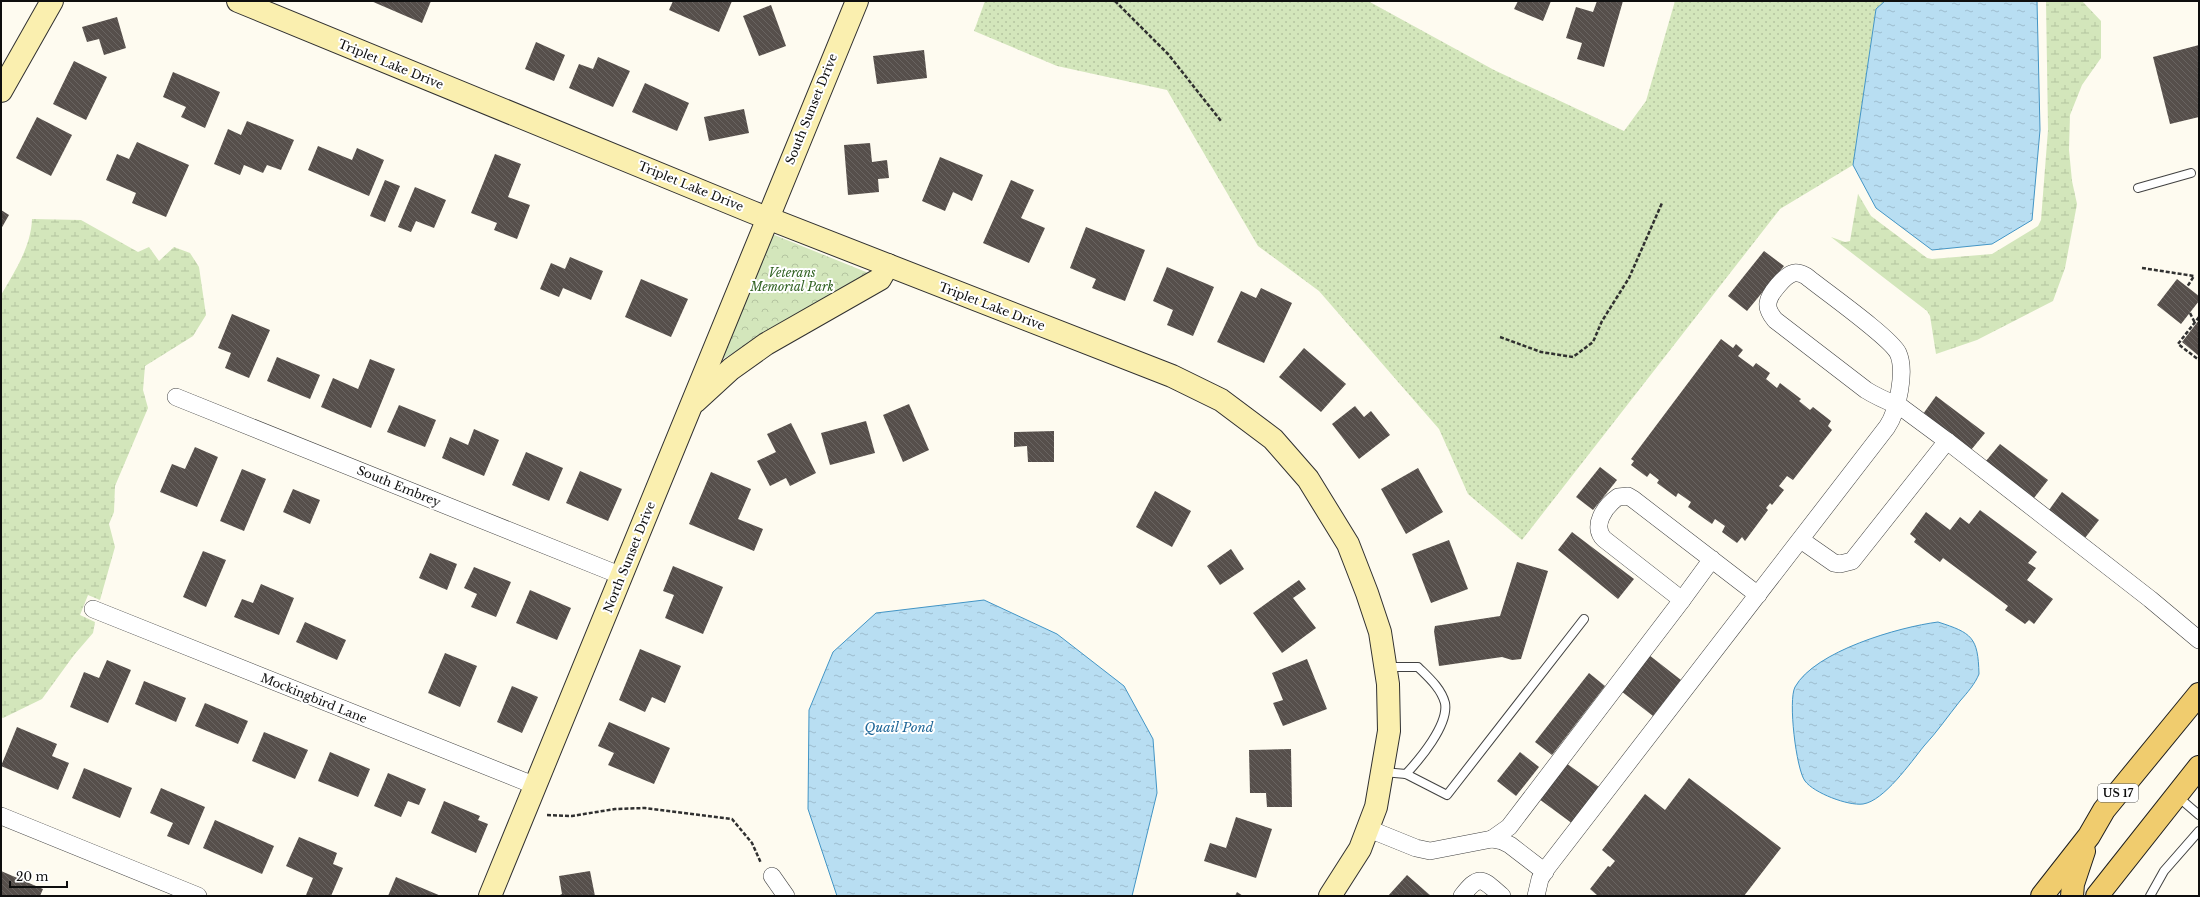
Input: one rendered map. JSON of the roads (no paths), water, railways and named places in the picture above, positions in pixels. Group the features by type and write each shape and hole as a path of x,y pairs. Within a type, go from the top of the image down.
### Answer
{"main road":[{"name":"US 17","path":"2042,896 2089,836 2104,810 2199,694"},
{"path":"2097,896 2198,766"},
{"path":"2072,896 2073,884 2089,836"}],"street":[{"path":"1,91 52,1"},
{"name":"Triplet Lake Drive","path":"238,1 767,218 1172,376 1221,400 1274,440 1308,479 1348,544 1367,592 1380,632 1386,667 1388,684 1389,731 1376,807 1369,829 1345,874 1330,896"},
{"name":"South Sunset Drive","path":"767,218 857,1"},
{"name":"North Sunset Drive","path":"490,896 767,218"},
{"path":"691,405 730,369 766,344 880,279 888,265"},
{"path":"1536,896 1540,879 1545,872 1887,427 1897,406 1900,383 1899,358 1894,347 1802,274 1792,273 1784,279 1768,301 1769,310 1775,320 1866,390 1897,406 1947,440 2150,599 2199,640"},
{"name":"South Embrey","path":"176,397 622,576"},
{"path":"1801,540 1834,563 1840,564 1852,561 1947,440"},
{"path":"1682,600 1601,536 1599,525 1601,516 1615,499 1621,496 1628,496 1758,595"},
{"path":"1369,829 1416,848 1430,851 1492,839 1509,827 1712,560"},
{"name":"Mockingbird Lane","path":"93,609 536,786"},
{"path":"1,816 198,896"},
{"path":"1492,839 1508,843 1545,872"},
{"path":"768,873 786,896"},
{"path":"1462,896 1472,884 1480,880 1484,880 1502,896"}],"lane":[{"path":"2138,188 2191,173"},
{"path":"1382,772 1406,774 1448,795 1584,619"},
{"path":"1386,667 1418,667 1435,684 1445,704 1444,718 1424,754 1406,774"},
{"path":"2175,795 2199,814"},
{"path":"2150,896 2164,871 2199,831"}],"water":[{"path":"1885,1 2037,1 2040,130 2032,220 1992,244 1932,250 1876,208 1853,165 1876,9"},
{"name":"Quail Pond","path":"984,600 1057,634 1124,686 1153,739 1157,793 1132,896 837,896 808,809 809,710 833,652 876,613"},
{"path":"1938,622 1966,634 1975,644 1979,674 1968,692 1905,771 1880,796 1863,804 1849,803 1832,798 1809,786 1802,774 1796,749 1792,705 1795,687 1805,674 1820,662 1859,643 1902,629"}],"park label":[{"name":"Veterans Memorial Park","path":"792,279"}]}
